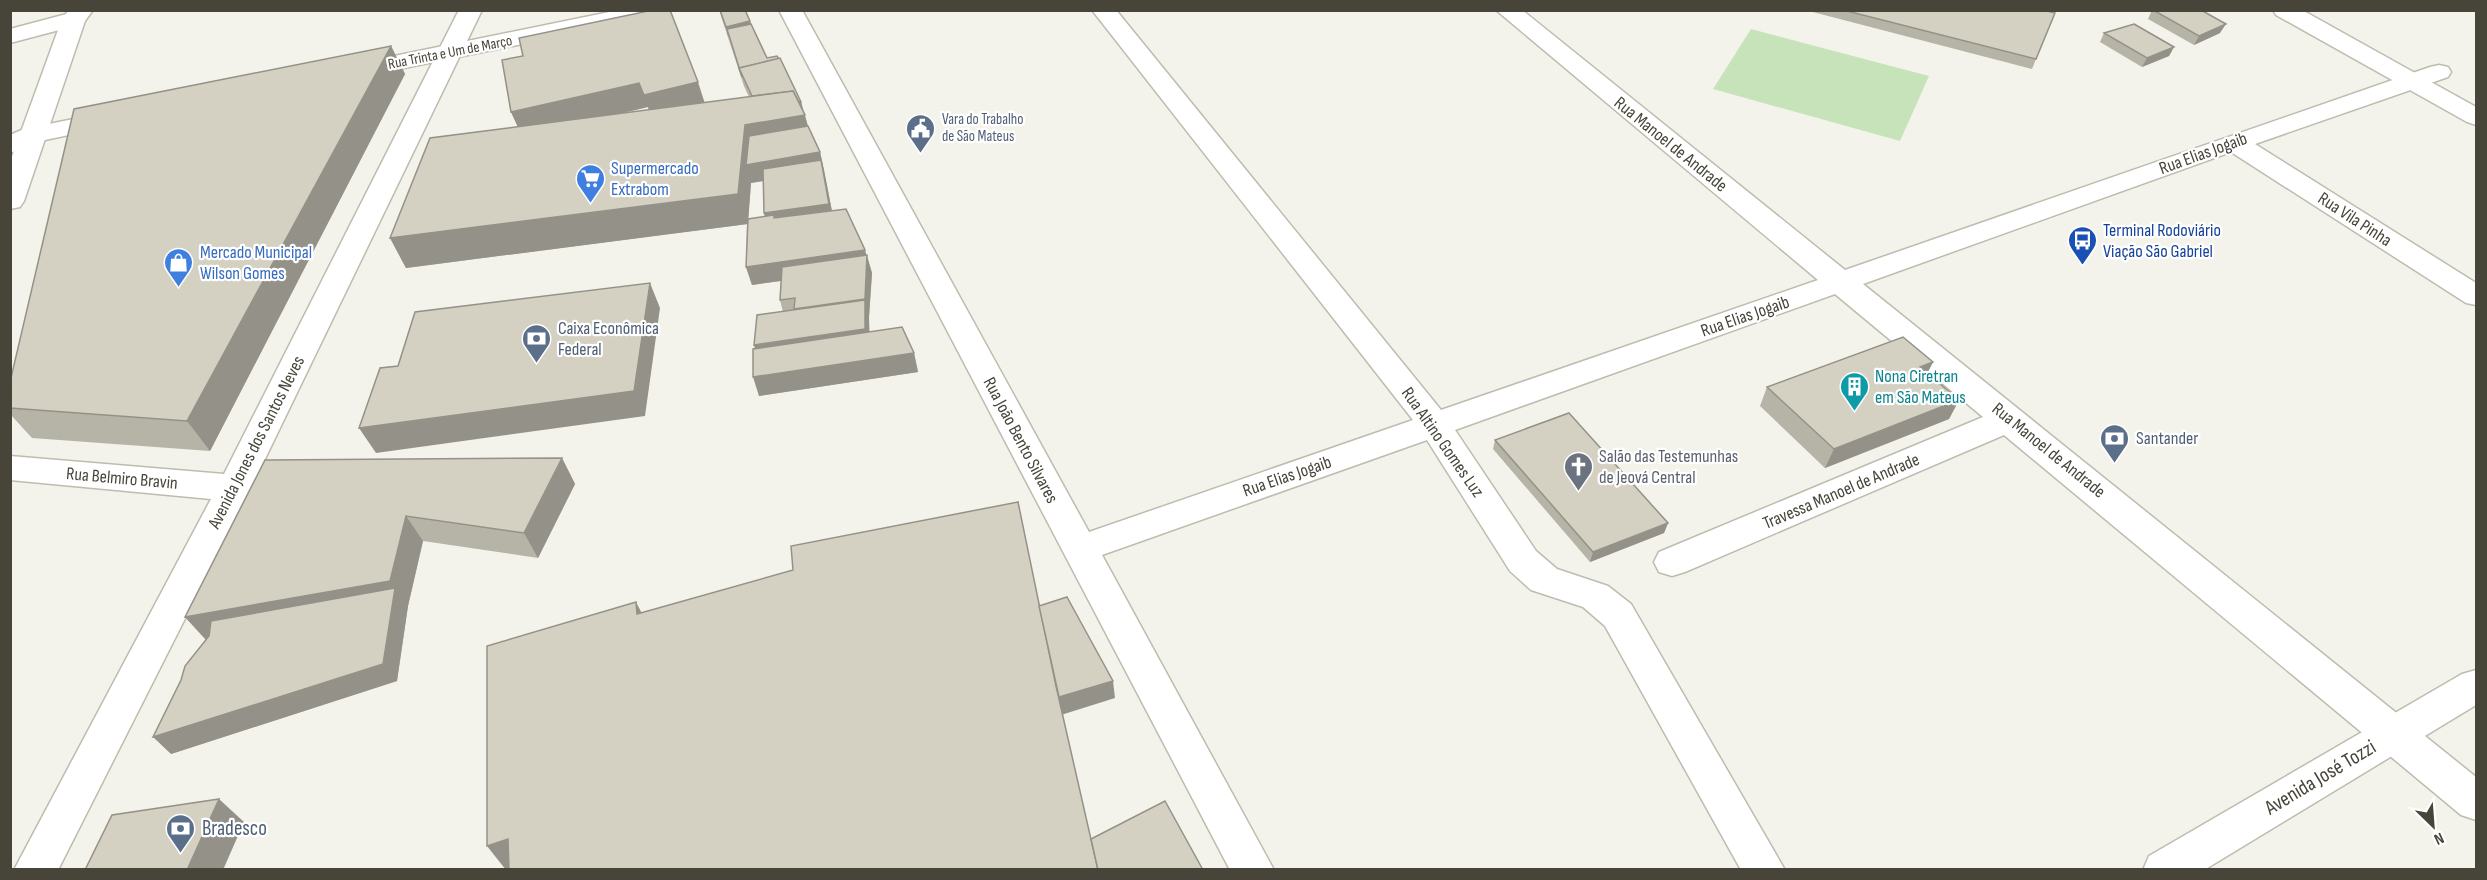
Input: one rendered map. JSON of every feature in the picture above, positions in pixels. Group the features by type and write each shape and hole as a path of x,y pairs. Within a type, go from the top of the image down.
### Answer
{"street":[{"name":"Avenida Jones dos Santos Neves","path":"35,870 234,488 471,10"},
{"name":"Rua Trinta e Um de Março","path":"334,75 656,10"},
{"name":"Rua João Bento Silvares","path":"790,10 1253,870"},
{"name":"Rua Altino Gomes Luz","path":"1103,10 1435,425 1523,561 1536,575 1552,584 1597,595 1618,615 1764,870"},
{"name":"Rua Manoel de Andrade","path":"1507,10 2476,802"},
{"path":"2324,10 2476,92"},
{"path":"2290,11 2476,117"},
{"path":"10,36 73,13"},
{"path":"10,201 22,140 73,13"},
{"name":"Rua Elias Jogaib","path":"1080,549 2410,80 2439,72"},
{"path":"22,140 137,114"},
{"name":"Rua Vila Pinha","path":"2234,142 2476,296"},
{"name":"Travessa Manoel de Andrade","path":"1672,562 2010,419"},
{"name":"Rua Belmiro Bravin","path":"10,468 234,488"},
{"name":"Avenida José Tozzi","path":"2164,870 2476,686"}],"green space":[{"path":"1751,29 1929,76 1900,141 1713,89"}],"building":[{"path":"653,10 670,10 698,82 644,95 639,83 511,112 502,60 523,56 519,38"},
{"path":"720,10 745,10 750,21 726,27"},
{"path":"1843,10 2043,10 2055,13 2036,59"},
{"path":"2153,10 2201,10 2226,24 2199,36"},
{"path":"751,24 767,58 777,56 779,59 739,68 727,29"},
{"path":"2134,24 2174,47 2147,58 2104,33"},
{"name":"Mercado Municipal Wilson Gomes","path":"391,46 187,421 10,408 10,382 74,109"},
{"path":"780,58 801,102 793,91 752,96 739,68"},
{"name":"Supermercado Extrabom","path":"793,91 805,115 745,125 738,194 390,238 430,138"},
{"path":"808,126 820,152 746,165 749,136"},
{"path":"821,160 829,204 764,213 763,169"},
{"path":"846,209 865,250 746,267 748,219"},
{"path":"867,255 865,299 794,309 795,298 780,300 782,267"},
{"name":"Caixa Econômica Federal","path":"650,283 634,391 359,428 380,368 398,366 415,312"},
{"path":"865,300 865,329 754,345 757,315"},
{"path":"902,327 914,353 753,377 753,349"},
{"name":"Nona Ciretran em São Mateus","path":"1903,337 1933,362 1920,367 1959,400 1834,449 1767,387"},
{"name":"Salão das Testemunhas de Jeová Central","path":"1569,413 1668,523 1593,552 1495,440"},
{"path":"562,458 524,533 406,516 390,581 185,617 265,460"},
{"path":"1018,502 1056,686 1098,870 509,870 508,839 487,846 487,646 636,602 637,614 793,570 791,546"},
{"path":"395,588 383,664 153,737 181,680 185,666 209,636 211,621"},
{"path":"1067,597 1113,681 1059,697 1039,606"},
{"path":"219,799 187,870 85,870 112,815"},
{"path":"1165,801 1203,870 1098,870 1091,839"}],"place":[{"name":"Vara do Trabalho de São Mateus","path":"921,154"},
{"name":"Supermercado Extrabom","path":"590,204"},
{"name":"Terminal Rodoviário Viação São Gabriel","path":"2082,266"},
{"name":"Mercado Municipal Wilson Gomes","path":"179,288"},
{"name":"Caixa Econômica Federal","path":"537,364"},
{"name":"Nona Ciretran em São Mateus","path":"1854,412"},
{"name":"Santander","path":"2115,464"},
{"name":"Salão das Testemunhas de Jeová Central","path":"1578,492"},
{"name":"Bradesco","path":"181,854"}]}
